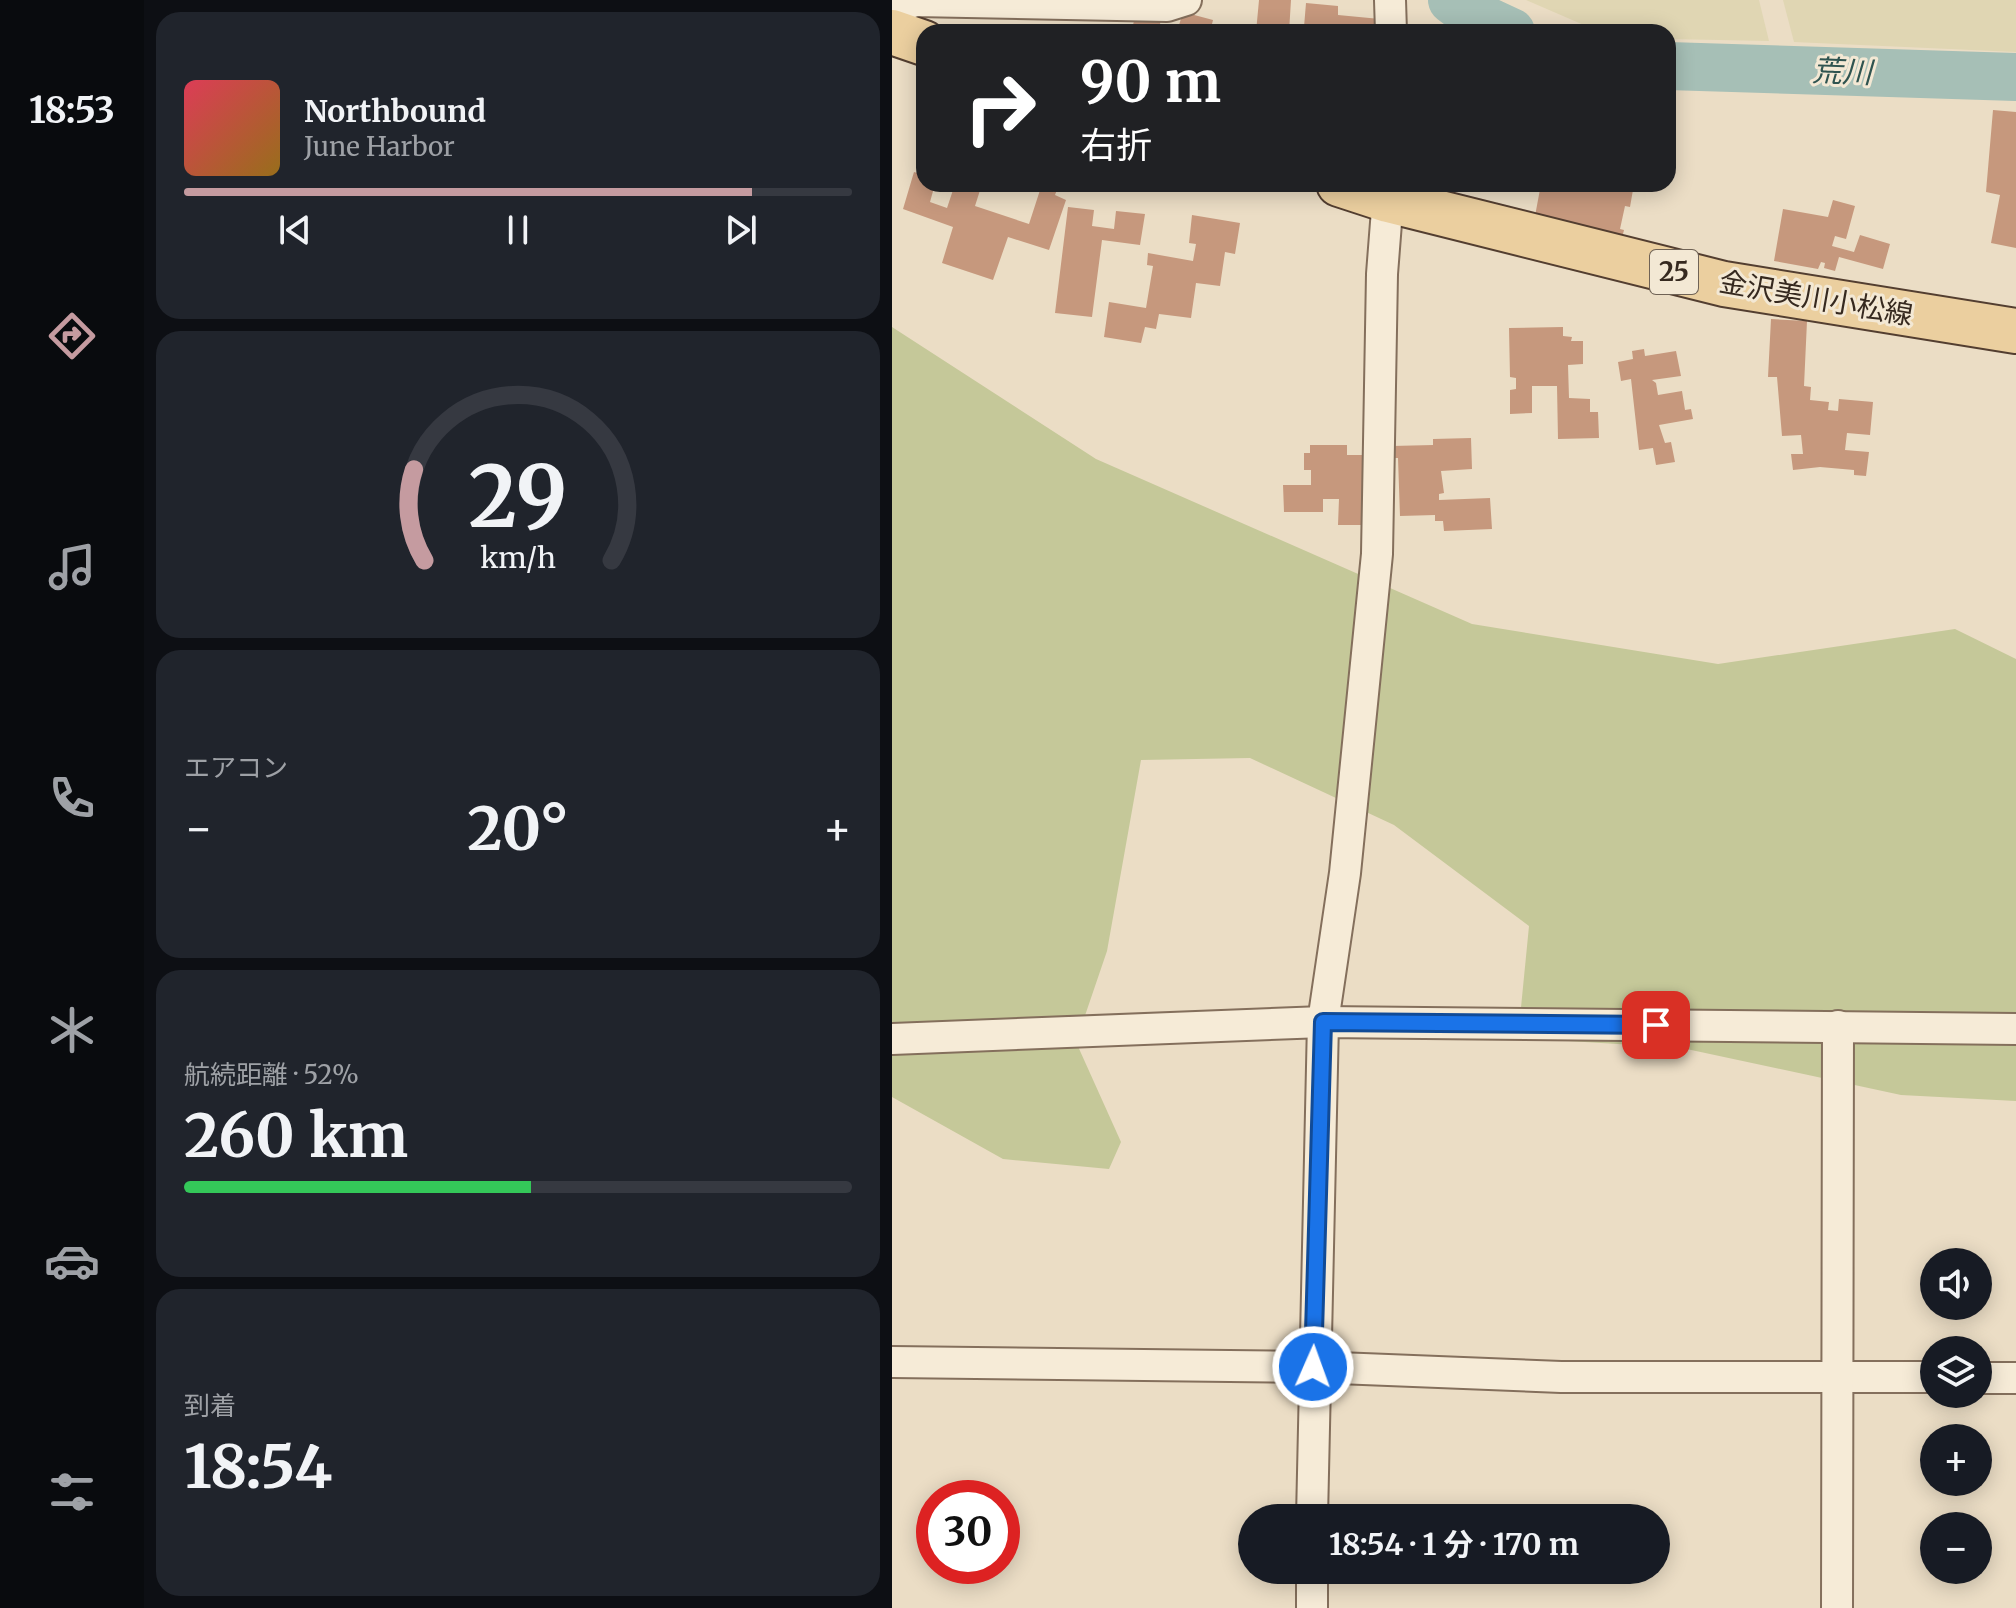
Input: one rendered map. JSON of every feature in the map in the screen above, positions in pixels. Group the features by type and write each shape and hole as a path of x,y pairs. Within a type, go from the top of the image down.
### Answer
{"main road":[{"path":"892,32 916,40"},
{"name":"金沢美川小松線","path":"1388,192 1724,284 2016,331"}],"street":[{"path":"892,8 916,0 1167,6 1186,0"},
{"path":"1390,0 1391,24"},
{"path":"1312,1504 1323,1022 1345,873 1377,554 1382,274 1388,192"},
{"path":"892,1039 1323,1022 2016,1029"},
{"path":"1837,1608 1838,1026"},
{"path":"892,1362 1313,1367 1561,1377 1920,1377"},
{"path":"1992,1378 2016,1378"},
{"path":"1312,1584 1312,1608"}],"shaded area":[{"path":"1526,0 1759,0 1769,41 1676,39 1676,24 1582,24"},
{"path":"1783,0 2016,0 2016,52 1794,42"}],"green space":[{"path":"892,327 1096,459 1472,624 1718,664 1955,629 2016,659 2016,1101 1901,1095 1682,1048 1518,1038 1529,926 1394,825 1250,758 1141,760 1107,951 1076,1042 1121,1142 1109,1169 1003,1159 892,1097"}],"building":[{"path":"1259,0 1291,0 1290,24 1257,24"},
{"path":"1306,3 1338,6 1338,15 1380,19 1380,24 1304,24"},
{"path":"1183,12 1213,20 1212,24 1179,24"},
{"path":"1136,14 1161,20 1160,24 1133,24"},
{"path":"1993,110 2016,112 2016,248 1991,243 2000,195 1986,192"},
{"path":"914,172 916,192 933,192 930,202 947,208 952,192 979,192 975,206 1029,224 1039,192 1056,192 1055,195 1066,200 1049,250 1008,237 993,280 942,263 953,227 903,209"},
{"path":"1540,192 1633,192 1630,207 1625,206 1620,229 1624,230 1622,238 1572,228 1573,223 1535,216"},
{"path":"1833,200 1855,206 1846,239 1835,236 1832,246 1854,252 1860,235 1890,244 1883,269 1839,257 1835,271 1824,268 1825,263 1821,262 1818,269 1774,261 1783,209 1828,217"},
{"path":"1068,207 1094,210 1092,226 1114,229 1116,211 1145,214 1140,245 1102,240 1092,317 1055,313"},
{"path":"1192,215 1240,223 1235,254 1225,252 1220,286 1196,283 1191,318 1159,314 1156,329 1145,327 1141,343 1104,337 1109,302 1146,308 1153,266 1147,265 1148,253 1193,261 1196,244 1189,243"},
{"path":"1771,319 1807,321 1804,386 1811,387 1810,400 1829,402 1828,410 1838,411 1839,399 1873,402 1870,435 1847,433 1845,450 1869,452 1866,476 1854,475 1854,470 1820,467 1793,470 1791,454 1803,454 1801,435 1782,436 1777,377 1768,377"},
{"path":"1563,327 1563,336 1572,337 1571,341 1583,341 1583,364 1568,365 1569,398 1590,399 1590,412 1598,412 1599,438 1558,439 1557,386 1532,386 1532,413 1510,414 1510,390 1516,389 1516,378 1510,377 1509,328"},
{"path":"1644,349 1645,356 1676,351 1681,376 1652,380 1656,383 1658,395 1682,391 1685,410 1691,409 1693,419 1659,425 1665,443 1671,442 1675,462 1656,465 1653,448 1639,450 1631,379 1621,381 1618,362 1633,359 1632,351"},
{"path":"1471,438 1472,469 1441,471 1444,493 1439,494 1439,500 1490,498 1492,529 1444,531 1443,521 1435,521 1435,515 1400,516 1398,458 1393,458 1392,446 1433,445 1433,439"},
{"path":"1310,445 1347,445 1347,455 1363,455 1363,525 1338,525 1339,499 1323,499 1323,512 1284,512 1283,485 1311,485 1311,470 1304,470 1304,453 1310,453"}],"waterway":[{"name":"荒川","path":"1452,0 1468,12 1494,24"},
{"name":"荒川","path":"1676,66 2016,77"}],"route":[{"path":"1313,1367 1323,1022 1656,1025"}]}
